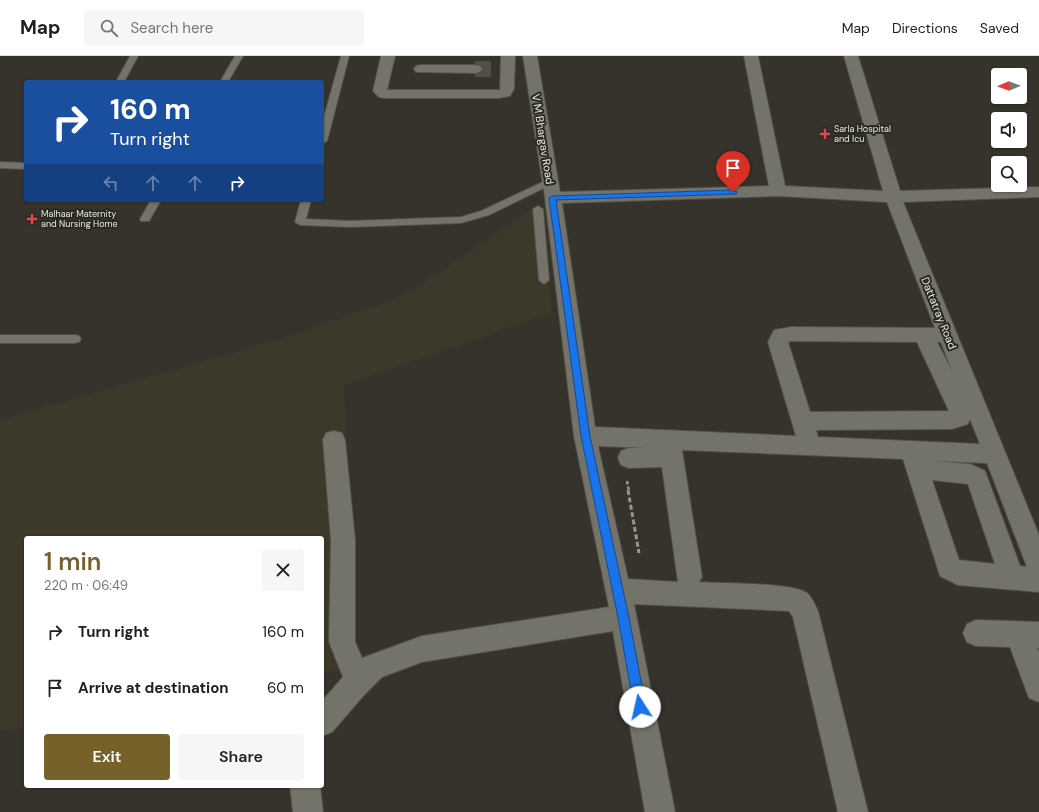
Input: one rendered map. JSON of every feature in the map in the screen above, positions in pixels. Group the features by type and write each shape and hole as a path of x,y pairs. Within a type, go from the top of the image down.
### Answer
{"street":[{"path":"388,56 380,88 380,91 384,94 502,94 507,89 508,62"},
{"path":"751,56 778,191"},
{"name":"Dattatray Road","path":"850,56 893,197 1039,566"},
{"path":"493,69 508,62 531,62"},
{"name":"V M Bhargav Road","path":"531,62 549,235 585,436 624,618 660,812"},
{"path":"421,69 475,69"},
{"path":"546,197 778,191 893,197 1039,192"},
{"path":"810,446 778,342 781,335 948,335"},
{"path":"803,421 952,420 960,418 961,414 958,406 924,335"},
{"path":"585,436 671,448 810,446 914,459 970,474 977,478 1012,578"},
{"path":"334,440 343,540 342,642 358,681"},
{"path":"629,458 671,448"},
{"path":"671,448 689,577"},
{"path":"914,459 995,454"},
{"path":"914,459 949,568 958,573 1039,580"},
{"path":"618,591 789,599 798,602 805,611 853,812"},
{"path":"324,720 358,681 373,667 422,649 624,618"},
{"path":"976,633 1029,635 1039,688"},
{"path":"305,788 308,812"}],"lane":[{"path":"121,80 134,56"},
{"path":"225,80 239,56"},
{"path":"324,134 345,56"},
{"path":"0,165 24,166"},
{"path":"305,202 300,222 350,224 442,222 461,220 546,197"},
{"path":"145,219 155,202"},
{"path":"544,280 549,235"},
{"path":"0,339 75,339"}],"path":[{"path":"629,458 624,462 624,468 640,559"}],"shaded area":[{"path":"540,204 552,313 344,385 352,667 324,673 324,536 24,536 24,727 0,732 0,420 282,339 403,296"}],"tunnel":[{"path":"475,69 493,69"}],"place":[{"name":"Sarla Hospital and Icu","path":"825,134"},
{"name":"Malhaar Maternity and Nursing Home","path":"32,219"}],"route":[{"path":"640,707 624,618 585,436 552,198 733,192"}]}
